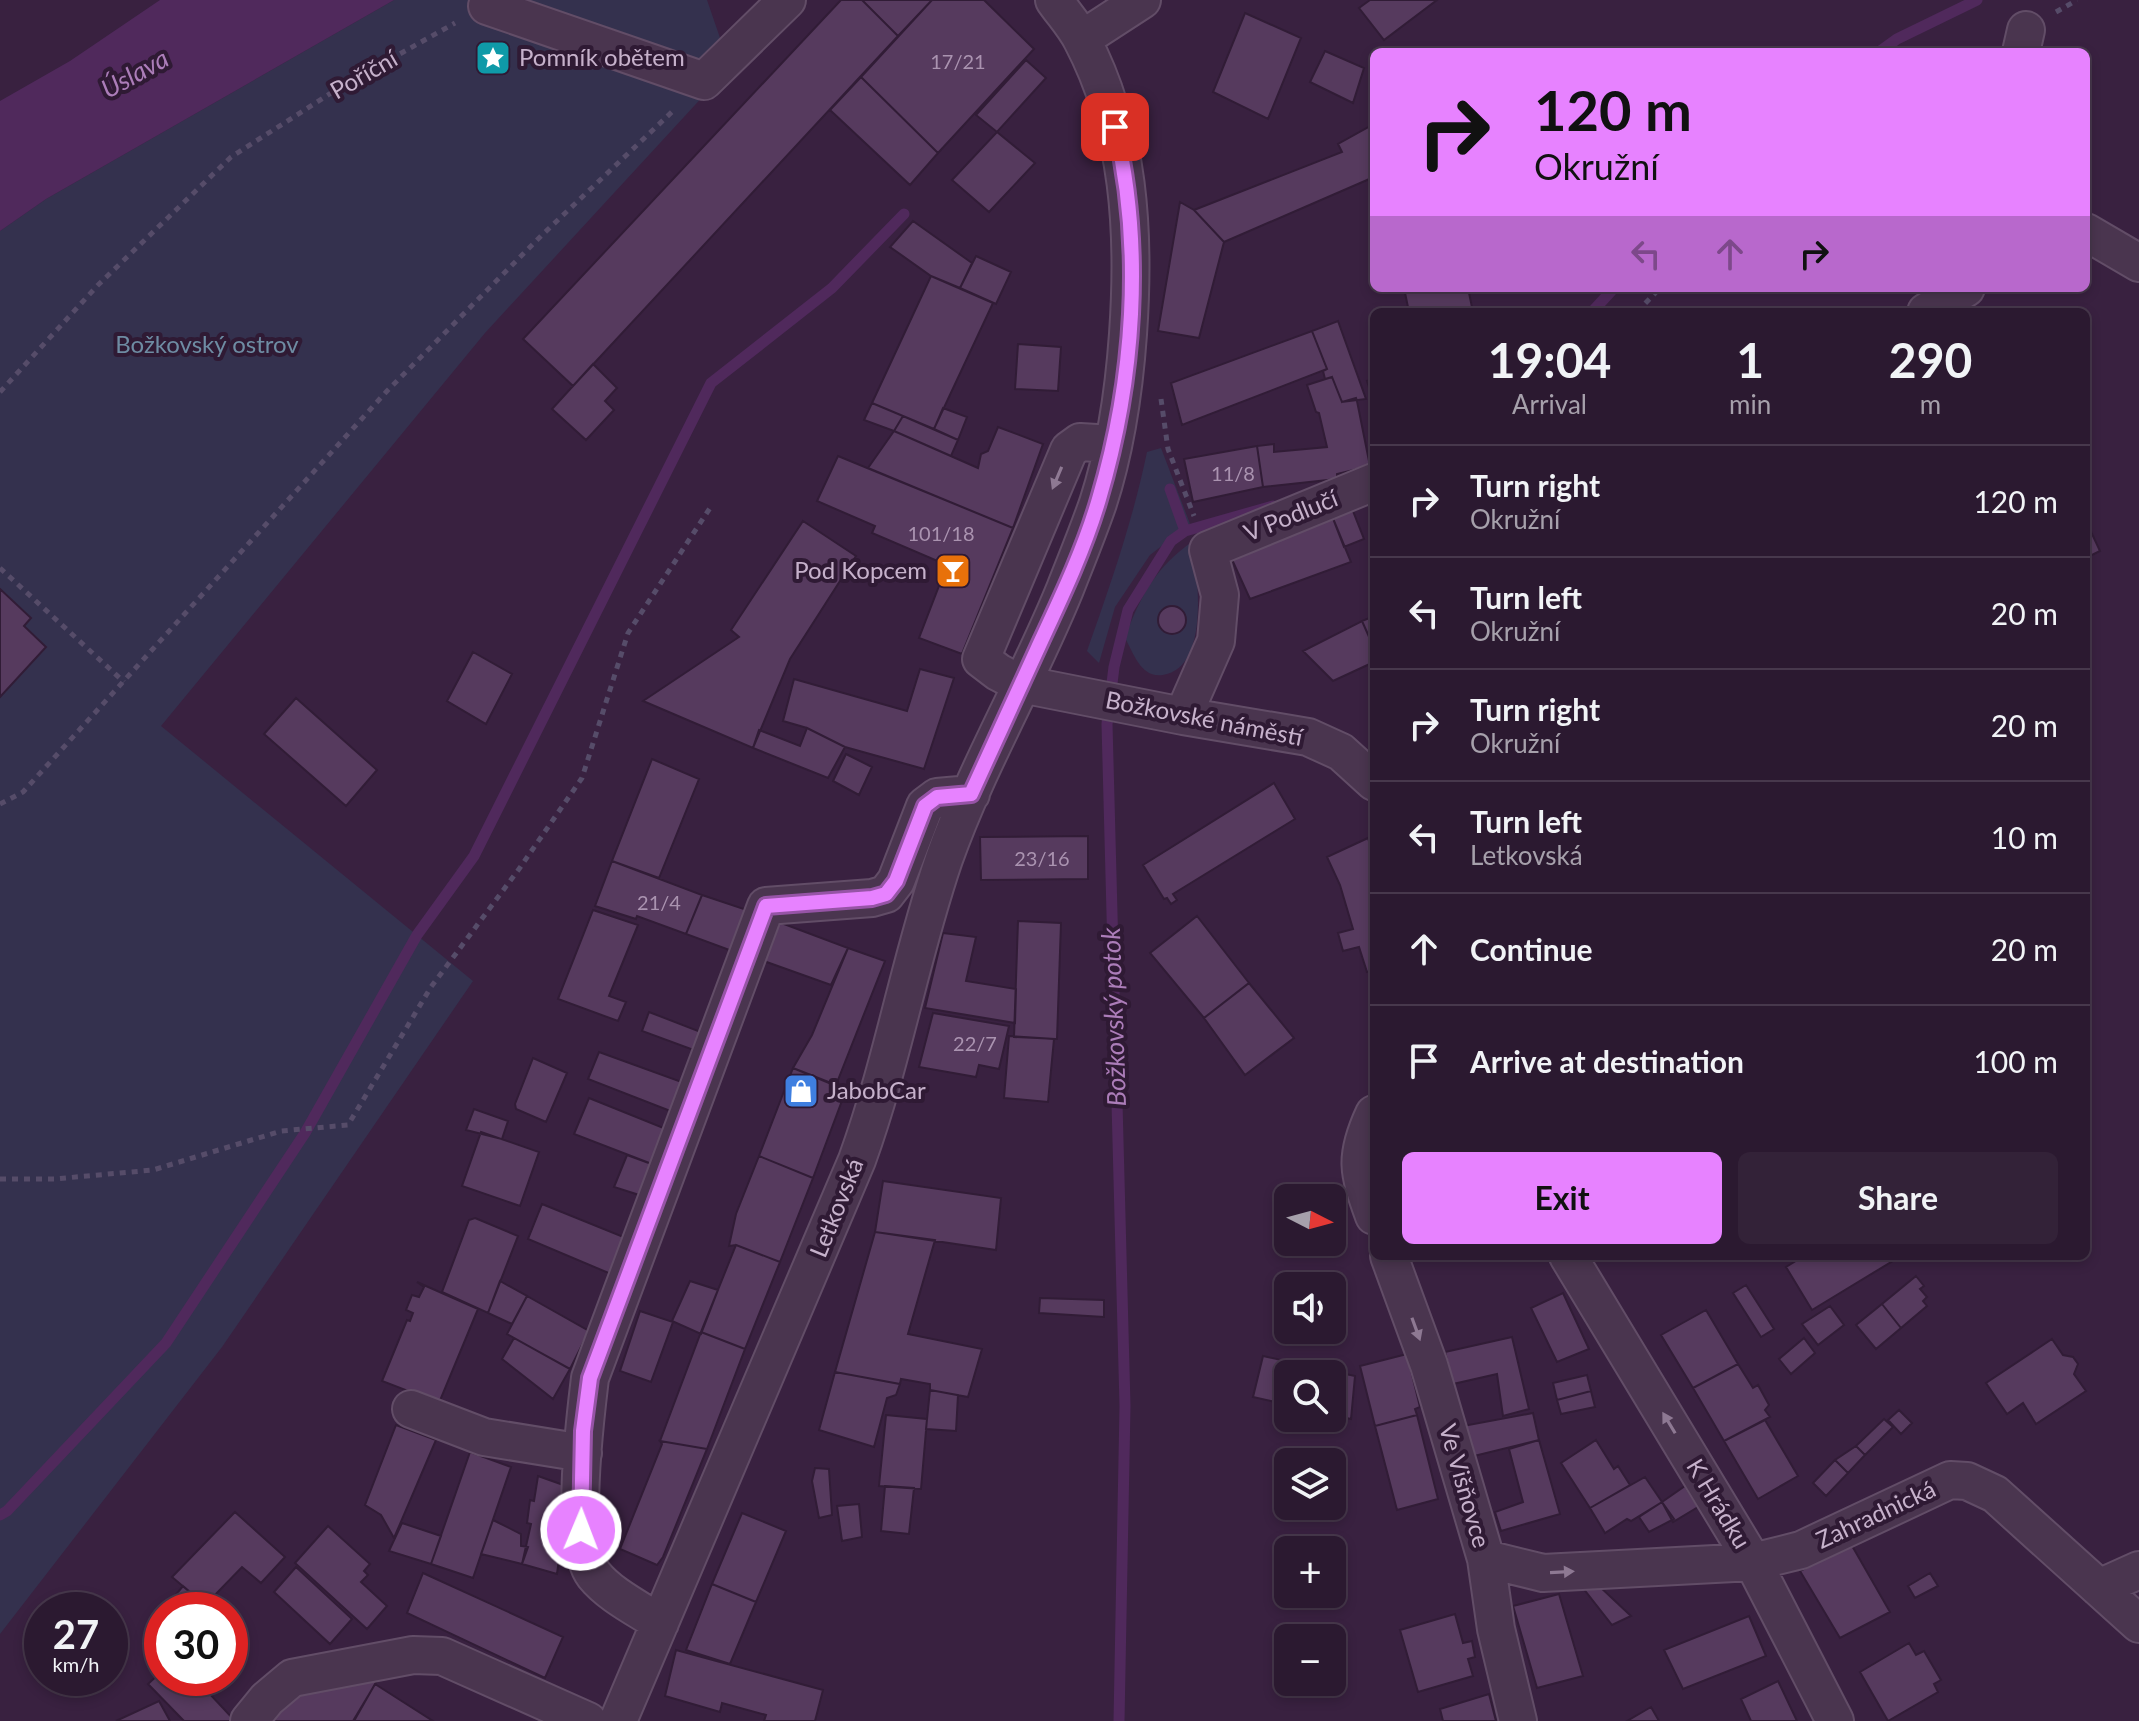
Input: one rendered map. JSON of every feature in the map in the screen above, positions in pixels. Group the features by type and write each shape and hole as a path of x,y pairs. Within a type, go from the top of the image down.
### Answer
{"street":[{"path":"487,6 704,81 787,0"},
{"name":"Letkovská","path":"618,1721 857,1160 875,1110 924,923 945,857 1069,579 1098,501 1113,444 1124,389 1132,278 1128,193 1110,106 1082,39 1054,0"},
{"path":"1082,39 1142,0"},
{"path":"2090,234 2139,263"},
{"path":"1933,308 1959,292"},
{"name":"Božkovské náměstí","path":"1113,444 1080,442 1069,450 981,659 1021,684 1308,737 1341,752 1370,778"},
{"name":"V Podlučí","path":"1183,716 1216,641 1220,595 1208,550 1370,484"},
{"path":"660,1623 594,1576 584,1557 581,1530 583,1453 590,1378 766,906 872,898 886,894 896,881 925,806 937,797 971,794"},
{"path":"1370,1123 1361,1142 1359,1166 1370,1203"},
{"name":"Ve Višňovce","path":"1390,1260 1429,1365 1486,1559 1496,1629 1518,1721"},
{"name":"K Hrádku","path":"1486,1559 1543,1573 1753,1562 1570,1260"},
{"path":"411,1409 484,1437 583,1453"},
{"name":"Zahradnická","path":"1753,1562 1801,1550 1950,1480 1967,1481 1995,1494 2139,1624"},
{"path":"1753,1562 1835,1721"},
{"path":"2099,1588 2139,1570"},
{"path":"249,1721 267,1699 292,1678 413,1655 442,1656 588,1721"}],"path":[{"name":"Poříční","path":"0,392 98,285 231,157 339,88 487,6"},
{"path":"0,804 23,792 387,391 541,236 704,81"},
{"path":"1641,308 1656,292"},
{"path":"0,1179 54,1179 153,1170 281,1131 348,1125 431,987 582,778 628,633 710,508"},
{"path":"0,568 124,682"}],"green space":[{"name":"Božkovský ostrov","path":"394,0 707,0 730,67 485,333 161,726 473,981 222,1347 32,1592 24,1592 24,1603 0,1634 0,231 46,199"},
{"path":"1161,448 1190,524 1150,555 1115,607 1099,663 1087,651 1128,528 1147,452"},
{"path":"1193,541 1198,615 1190,653 1181,666 1167,674 1151,674 1140,665 1125,638 1137,609 1159,572"}],"water":[{"name":"Úslava","path":"160,0 394,0 46,199 0,231 0,101 70,61"}],"building":[{"path":"841,0 862,0 898,36 573,386 523,339"},
{"path":"862,0 932,0 898,36"},
{"path":"932,0 984,0 1034,49 938,153 861,77"},
{"path":"1370,0 1437,0 1384,40 1359,8"},
{"path":"1245,13 1301,38 1268,119 1213,92"},
{"path":"1325,51 1364,68 1353,103 1310,82"},
{"path":"1026,60 1046,78 997,132 976,115"},
{"path":"861,77 938,153 910,185 830,110"},
{"path":"1370,126 1370,179 1224,242 1194,210 1342,152 1338,144"},
{"path":"997,132 1035,163 989,212 952,180"},
{"path":"1180,202 1194,210 1224,242 1199,338 1158,331"},
{"path":"913,221 972,263 960,288 931,276 890,247"},
{"path":"976,256 1011,272 996,304 960,288"},
{"path":"931,276 993,303 934,429 872,403"},
{"path":"1405,292 1469,292 1472,308 1408,308"},
{"path":"1338,321 1366,399 1342,402 1332,377 1325,379 1323,371 1327,369 1312,331"},
{"path":"1312,331 1327,369 1182,425 1171,383"},
{"path":"1018,344 1061,347 1058,391 1015,389"},
{"path":"593,364 617,388 605,401 614,410 586,440 552,409"},
{"path":"1332,377 1342,402 1356,398 1370,466 1337,474 1337,479 1263,487 1257,446 1274,444 1274,452 1327,447 1319,413 1307,385"},
{"path":"872,403 903,416 894,431 864,420"},
{"path":"943,408 967,417 958,440 934,429"},
{"path":"903,416 958,440 951,456 894,431"},
{"path":"998,427 1043,444 1013,528 868,468 894,431 978,468 981,454 988,451"},
{"path":"1257,446 1263,487 1193,502 1184,459"},
{"path":"838,456 1013,528 962,654 919,638 947,565 872,533 875,526 817,501"},
{"path":"1351,506 1364,539 1344,547 1332,516"},
{"path":"1332,516 1351,562 1250,599 1229,553"},
{"path":"803,521 856,556 790,659 753,748 643,701 739,637 731,630"},
{"path":"2090,530 2100,551 2090,556"},
{"path":"0,589 31,618 24,626 46,647 0,697"},
{"path":"1172,606 1182,610 1186,620 1182,630 1172,634 1162,630 1158,620 1162,610"},
{"path":"1370,618 1370,639 1362,621"},
{"path":"1362,621 1370,639 1370,664 1333,681 1303,651"},
{"path":"473,652 512,674 486,724 447,701"},
{"path":"920,669 954,678 924,769 845,747 807,728 783,721 794,679 907,711"},
{"path":"296,698 377,770 346,806 264,734"},
{"path":"807,728 845,747 828,778 753,748 759,730 800,746"},
{"path":"846,754 872,767 859,795 833,781"},
{"path":"652,759 699,779 659,878 612,861"},
{"path":"1274,783 1295,819 1173,894 1177,900 1171,904 1167,898 1164,899 1143,865"},
{"path":"1088,836 1088,879 981,880 980,837"},
{"path":"1368,838 1370,971 1367,972 1359,947 1343,951 1338,933 1353,929 1340,885 1327,857"},
{"path":"612,861 702,895 686,934 637,916 636,919 595,906"},
{"path":"702,895 747,910 732,951 686,934"},
{"path":"593,910 638,925 609,996 626,1002 618,1021 558,999"},
{"path":"1197,916 1249,983 1204,1018 1150,953"},
{"path":"776,921 848,948 831,985 761,960"},
{"path":"1018,921 1061,923 1057,1039 1014,1037"},
{"path":"943,933 976,937 966,981 1016,989 1015,1023 925,1008"},
{"path":"848,948 885,961 836,1085 793,1068 812,1035"},
{"path":"1249,983 1294,1038 1245,1075 1204,1018"},
{"path":"649,1012 706,1034 699,1052 642,1031"},
{"path":"933,1013 1009,1026 999,1069 979,1065 976,1077 919,1067"},
{"path":"1009,1036 1054,1039 1048,1102 1004,1098"},
{"path":"599,1052 690,1085 678,1114 588,1079"},
{"path":"533,1058 567,1073 546,1122 516,1109 515,1104"},
{"path":"793,1068 846,1090 813,1178 759,1156"},
{"path":"589,1098 671,1131 657,1166 574,1134"},
{"path":"474,1109 508,1121 502,1139 466,1130"},
{"path":"481,1132 539,1152 520,1206 462,1186"},
{"path":"627,1155 657,1166 642,1202 637,1200 639,1195 614,1187"},
{"path":"759,1156 813,1178 780,1262 736,1245 729,1246 736,1214"},
{"path":"883,1181 1001,1198 996,1250 875,1232"},
{"path":"542,1204 626,1238 611,1274 528,1239"},
{"path":"475,1218 518,1236 488,1313 442,1292 469,1220"},
{"path":"875,1232 935,1240 908,1334 982,1349 968,1397 930,1390 930,1384 901,1379 900,1384 835,1372"},
{"path":"736,1245 780,1262 745,1349 701,1332"},
{"path":"1797,1260 1894,1260 1812,1310 1786,1267"},
{"path":"1916,1276 1924,1286 1920,1289 1927,1297 1923,1301 1927,1306 1901,1328 1882,1304"},
{"path":"500,1281 527,1296 512,1324 488,1313"},
{"path":"690,1281 718,1290 701,1334 672,1321"},
{"path":"417,1282 478,1309 439,1403 382,1381 407,1320 410,1321 413,1313 406,1310 412,1295 419,1297 424,1287"},
{"path":"1746,1285 1774,1329 1761,1337 1733,1293"},
{"path":"1563,1293 1589,1349 1557,1362 1531,1308"},
{"path":"527,1296 589,1331 570,1369 507,1334"},
{"path":"1040,1298 1104,1300 1104,1317 1039,1313"},
{"path":"1882,1304 1901,1328 1876,1349 1856,1325"},
{"path":"1830,1306 1844,1325 1818,1345 1802,1324"},
{"path":"1706,1310 1738,1364 1693,1388 1661,1335"},
{"path":"640,1311 673,1322 651,1382 620,1371"},
{"path":"701,1332 745,1349 707,1449 660,1441"},
{"path":"1512,1337 1529,1409 1503,1416 1497,1374 1453,1384 1445,1352"},
{"path":"514,1338 570,1369 553,1399 502,1359"},
{"path":"1804,1338 1815,1353 1791,1374 1779,1359"},
{"path":"2052,1339 2063,1355 2073,1357 2078,1364 2074,1374 2086,1391 2036,1424 2023,1403 2007,1414 1986,1383"},
{"path":"1407,1354 1420,1407 1415,1409 1417,1415 1375,1426 1360,1366"},
{"path":"1263,1356 1281,1360 1274,1360 1274,1402 1253,1397"},
{"path":"1738,1364 1753,1388 1758,1385 1769,1405 1765,1410 1770,1417 1724,1441 1693,1388"},
{"path":"835,1372 900,1384 896,1395 887,1398 874,1447 819,1430"},
{"path":"1346,1374 1355,1376 1351,1419 1346,1418"},
{"path":"1587,1375 1591,1391 1557,1400 1553,1383"},
{"path":"930,1390 958,1395 956,1431 926,1429"},
{"path":"1591,1391 1595,1407 1561,1414 1557,1400"},
{"path":"1899,1410 1912,1423 1901,1434 1888,1420"},
{"path":"1533,1413 1539,1440 1470,1457 1463,1426"},
{"path":"886,1415 927,1419 921,1489 879,1486"},
{"path":"1417,1415 1438,1499 1397,1510 1375,1426"},
{"path":"1884,1419 1893,1427 1865,1455 1856,1446"},
{"path":"1765,1420 1798,1476 1758,1499 1724,1441"},
{"path":"396,1425 436,1440 394,1538 381,1515 365,1505"},
{"path":"1539,1440 1560,1514 1501,1531 1495,1512 1523,1502 1509,1449"},
{"path":"1596,1440 1614,1469 1618,1466 1630,1485 1590,1508 1561,1463"},
{"path":"660,1441 707,1449 657,1565 620,1549 662,1444"},
{"path":"1856,1446 1865,1455 1848,1473 1835,1460"},
{"path":"470,1452 511,1467 473,1578 431,1564"},
{"path":"1835,1460 1848,1473 1826,1496 1813,1483"},
{"path":"815,1468 829,1469 832,1515 819,1518 812,1481"},
{"path":"538,1476 569,1487 557,1574 522,1564 531,1524 527,1523 530,1500 534,1501"},
{"path":"1645,1477 1662,1502 1605,1533 1590,1508"},
{"path":"885,1486 914,1488 909,1534 881,1531"},
{"path":"1685,1486 1698,1507 1673,1522 1662,1502"},
{"path":"1662,1502 1674,1519 1649,1532 1639,1517"},
{"path":"859,1504 862,1537 842,1541 837,1506"},
{"path":"235,1512 285,1557 261,1583 242,1567 218,1592 190,1592 172,1577"},
{"path":"742,1513 786,1531 756,1602 712,1584"},
{"path":"493,1520 521,1534 521,1546 528,1547 522,1564 481,1554"},
{"path":"402,1523 441,1536 431,1564 389,1551"},
{"path":"328,1526 370,1564 364,1571 368,1575 361,1582 387,1606 367,1629 295,1563"},
{"path":"1851,1544 1890,1612 1840,1638 1800,1571"},
{"path":"296,1567 352,1619 330,1644 274,1592"},
{"path":"423,1573 563,1637 545,1678 407,1613"},
{"path":"1930,1573 1938,1586 1915,1598 1908,1586"},
{"path":"712,1584 756,1602 730,1664 686,1650"},
{"path":"1597,1584 1631,1616 1612,1625 1583,1588"},
{"path":"1559,1594 1583,1676 1537,1688 1513,1606"},
{"path":"1455,1614 1463,1643 1472,1641 1475,1657 1468,1659 1473,1676 1418,1692 1400,1630"},
{"path":"1749,1616 1766,1656 1683,1689 1664,1650"},
{"path":"1909,1643 1916,1655 1924,1651 1941,1680 1934,1684 1938,1692 1888,1721 1860,1672"},
{"path":"676,1650 823,1690 815,1721 764,1721 766,1715 722,1703 720,1712 665,1696"},
{"path":"380,1676 353,1721 270,1721 277,1702 313,1683"},
{"path":"1778,1681 1797,1721 1751,1721 1741,1699"},
{"path":"375,1684 433,1721 354,1721"},
{"path":"1489,1694 1496,1721 1443,1721 1440,1709"},
{"path":"160,1696 212,1696 235,1721 184,1721"},
{"path":"159,1701 170,1721 116,1721"},
{"path":"1651,1707 1659,1721 1627,1721"}],"waterway":[{"name":"Božkovský potok","path":"1885,48 1977,0"},
{"path":"0,1515 166,1343 305,1133 417,935 474,856 711,383 832,288 904,214"},
{"name":"Božkovský potok","path":"1596,308 1610,292"},
{"path":"1170,489 1185,531"},
{"name":"Božkovský potok","path":"1119,1721 1125,1406 1107,724 1114,667 1128,610 1171,541 1185,531 1273,506"}],"place":[{"name":"Pomník obětem","path":"493,58"},
{"name":"Pod Kopcem","path":"953,571"},
{"name":"JabobCar","path":"801,1091"}],"route":[{"path":"581,1530 583,1431 590,1378 766,906 872,898 886,894 896,881 925,806 937,797 971,794 1064,592 1098,501 1124,389 1132,278 1128,193 1115,127"}]}
